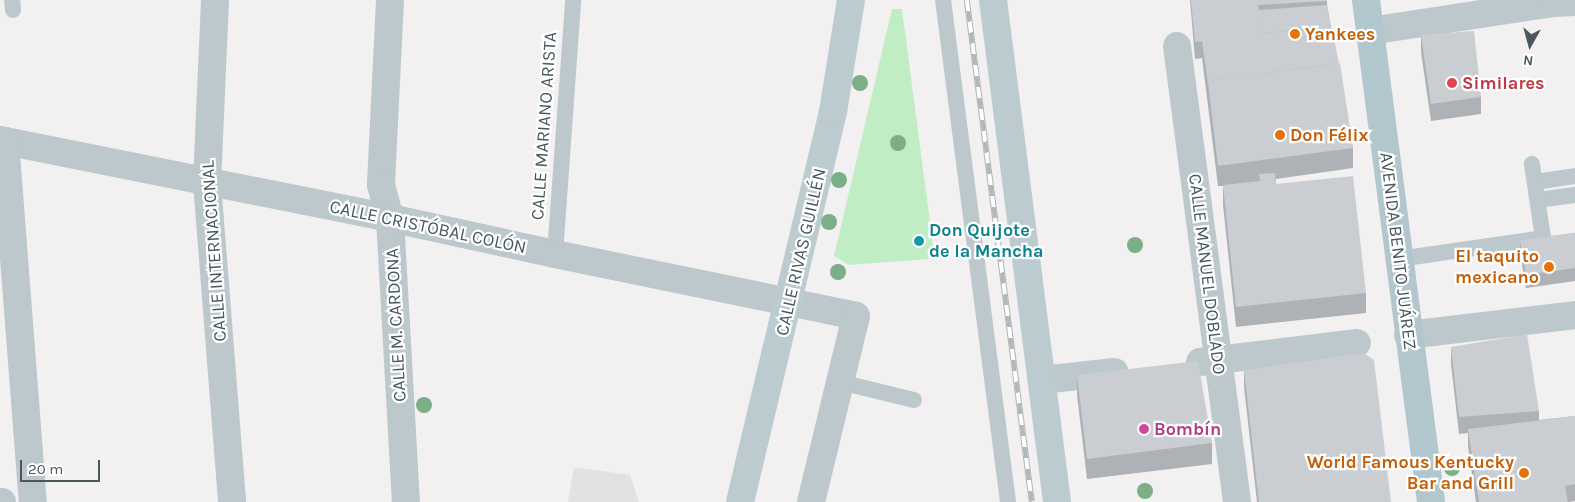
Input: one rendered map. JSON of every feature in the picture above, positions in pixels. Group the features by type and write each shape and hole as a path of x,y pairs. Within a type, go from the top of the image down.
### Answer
{"main road":[{"name":"CALLE RIVAS GUILLÉN","path":"740,502 834,112 851,0"},
{"path":"993,0 1057,502"},
{"name":"AVENIDA BENITO JUÁREZ","path":"1366,0 1431,502"}],"street":[{"name":"CALLE INTERNACIONAL","path":"215,0 207,183 232,502"},
{"name":"CALLE M. CARDONA","path":"390,0 381,185 390,218 406,502"},
{"path":"1370,31 1554,3 1575,2"},
{"name":"CALLE MANUEL DOBLADO","path":"1177,46 1237,502"},
{"name":"CALLE CRISTÓBAL COLÓN","path":"2,140 207,183 390,218 856,316 840,382"},
{"path":"2,140 34,502"},
{"path":"1408,336 1575,315"},
{"path":"1171,365 1357,343"},
{"path":"1042,380 1143,369"},
{"path":"811,502 840,382"}],"lane":[{"name":"CALLE MARIANO ARISTA","path":"555,254 573,0"},
{"path":"943,0 1008,502"},
{"path":"1399,259 1543,238 1532,164"},
{"path":"1535,182 1575,176"},
{"path":"1538,200 1575,195"},
{"path":"840,382 914,400"}],"shaded area":[{"path":"574,467 630,475 639,502 568,502"}],"green space":[{"path":"892,9 902,9 933,245 928,259 849,265 834,256"}],"building":[{"path":"1191,0 1327,0 1258,5 1262,33 1332,29 1339,63 1208,81 1208,84 1202,41 1195,42"},
{"path":"1327,5 1331,29 1262,33 1258,10"},
{"name":"Similares","path":"1474,31 1481,97 1431,104 1421,35"},
{"name":"Don Félix","path":"1340,63 1353,148 1218,166 1208,81"},
{"path":"1275,173 1276,184 1353,176 1366,293 1236,307 1223,185 1260,181 1259,174"},
{"name":"El taquito mexicano","path":"1575,233 1575,268 1526,275 1520,240"},
{"path":"1527,334 1539,411 1459,417 1451,347"},
{"path":"1364,353 1374,360 1391,502 1259,502 1244,370"},
{"name":"Bombín","path":"1198,361 1212,443 1087,459 1077,375"},
{"name":"World Famous Kentucky Bar and Grill","path":"1575,416 1575,484 1565,486 1568,502 1479,502 1468,429"}],"railway":[{"path":"967,0 1032,502"}],"place":[{"name":"Yankees","path":"1295,34"},
{"name":"Similares","path":"1452,83"},
{"name":"Don Félix","path":"1280,135"},
{"name":"Don Quijote de la Mancha","path":"919,241"},
{"name":"El taquito mexicano","path":"1549,267"},
{"name":"Bombín","path":"1144,429"},
{"name":"World Famous Kentucky Bar and Grill","path":"1524,473"}]}
